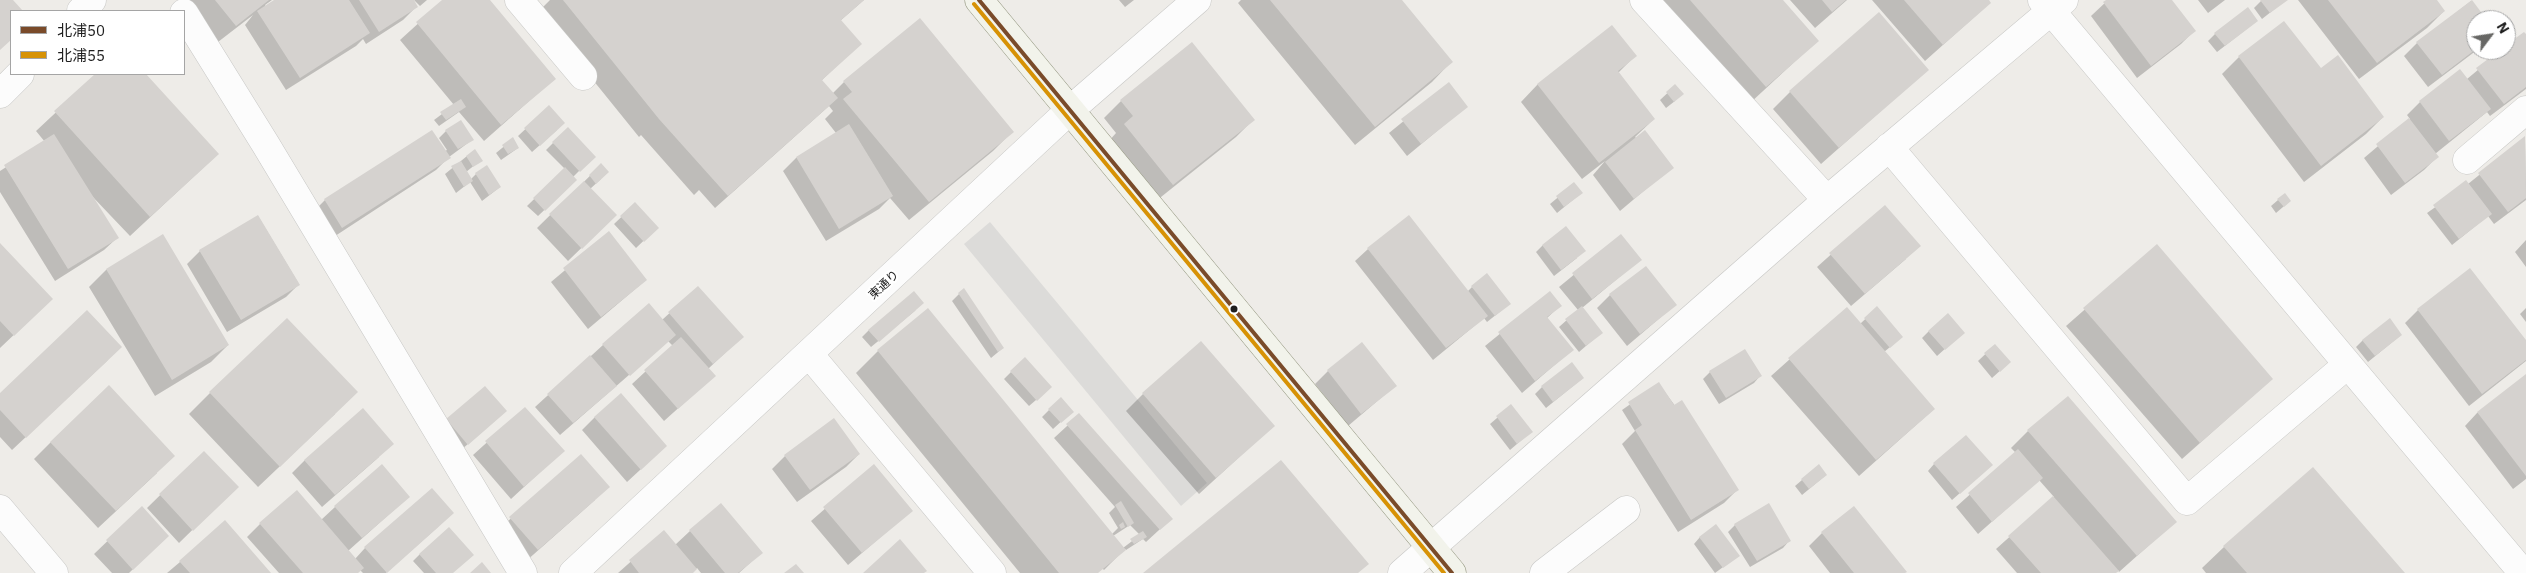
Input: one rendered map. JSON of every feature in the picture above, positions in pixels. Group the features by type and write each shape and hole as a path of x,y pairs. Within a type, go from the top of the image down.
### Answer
{"street":[{"path":"82,10 92,0"},
{"path":"519,0 583,76"},
{"path":"979,0 1452,573"},
{"name":"東通り","path":"574,573 1070,110 1197,0"},
{"path":"1644,0 1827,200"},
{"path":"1402,573 2053,4 2348,365 2523,573"},
{"path":"185,15 266,145 522,573"},
{"path":"0,94 19,75"},
{"path":"2467,160 2526,110"},
{"path":"1890,147 2187,501 2348,365"},
{"path":"810,354 992,573"},
{"path":"0,509 54,573"},
{"path":"1544,573 1626,510"}],"shaded area":[{"path":"990,222 1207,483 1181,506 964,244"}],"building":[{"path":"0,0 13,0 22,10 10,10 10,41 0,50"},
{"path":"215,0 269,0 236,26"},
{"path":"274,0 349,0 370,33 300,78 257,11"},
{"path":"359,0 414,0 418,7 379,32"},
{"path":"442,0 490,0 556,79 501,125 416,22"},
{"path":"563,0 864,0 841,20 862,44 822,80 838,98 728,196 659,119"},
{"path":"1270,0 1402,0 1453,62 1375,127"},
{"path":"1690,0 1783,0 1819,41 1766,87"},
{"path":"1822,0 1846,0 1832,12"},
{"path":"1904,0 1989,0 1991,3 1943,45"},
{"path":"2106,0 2172,0 2196,31 2151,66 2103,2"},
{"path":"2260,0 2288,0 2270,13"},
{"path":"2328,0 2437,0 2445,11 2377,63"},
{"path":"2472,0 2480,10 2466,10 2466,57 2442,75 2416,42"},
{"path":"2248,7 2258,21 2225,46 2214,33"},
{"path":"1879,12 1929,70 1839,148 1789,91"},
{"path":"920,18 1014,132 929,202 843,99 852,92 843,81"},
{"path":"2284,21 2321,68 2338,55 2384,117 2321,166 2238,56"},
{"path":"1612,25 1637,56 1618,71 1655,119 1599,163 1537,84"},
{"path":"2524,32 2526,34 2526,87 2504,104 2476,68 2487,60 2516,60 2516,38"},
{"path":"1192,42 1255,120 1173,185 1124,124 1133,116 1120,100"},
{"path":"2460,69 2491,109 2449,141 2419,101"},
{"path":"94,75 147,75 219,154 150,217 54,111"},
{"path":"1449,82 1468,107 1421,144 1401,119"},
{"path":"1675,84 1684,94 1674,102 1666,92"},
{"path":"461,99 466,107 446,120 440,112"},
{"path":"549,105 565,123 540,146 524,128"},
{"path":"2409,118 2439,157 2405,183 2376,144"},
{"path":"461,120 474,140 458,149 445,130"},
{"path":"849,124 893,196 839,229 796,157"},
{"path":"568,127 596,157 580,172 552,142"},
{"path":"432,130 451,158 342,228 324,199"},
{"path":"1645,130 1674,168 1634,199 1605,162"},
{"path":"54,134 119,238 68,269 4,165"},
{"path":"2525,136 2526,198 2508,212 2478,173"},
{"path":"513,137 519,148 508,154 502,145"},
{"path":"475,149 483,161 473,167 466,156"},
{"path":"461,161 473,181 464,187 451,166"},
{"path":"601,163 609,172 596,184 589,175"},
{"path":"487,165 501,187 489,195 475,173"},
{"path":"565,167 577,180 545,211 533,198"},
{"path":"2466,180 2492,214 2459,239 2433,205"},
{"path":"584,181 617,215 582,249 549,214"},
{"path":"1574,182 1583,193 1564,207 1556,196"},
{"path":"2285,193 2291,201 2284,207 2277,199"},
{"path":"635,202 659,228 644,242 620,216"},
{"path":"1885,205 1921,246 1865,294 1829,253"},
{"path":"258,215 300,285 241,320 199,250"},
{"path":"1409,215 1488,316 1446,348 1367,248"},
{"path":"1566,226 1586,251 1561,270 1542,245"},
{"path":"609,231 647,280 601,317 563,268"},
{"path":"163,234 229,345 172,380 106,269"},
{"path":"1621,234 1642,260 1592,299 1572,273"},
{"path":"0,243 53,299 14,336 0,321"},
{"path":"2157,244 2273,379 2200,443 2083,308"},
{"path":"1646,266 1677,305 1640,334 1609,294"},
{"path":"2470,268 2526,340 2526,360 2482,394 2417,309"},
{"path":"1487,273 1511,304 1495,316 1471,286"},
{"path":"698,286 744,337 713,364 668,312"},
{"path":"964,288 1004,348 998,352 958,293"},
{"path":"914,291 924,303 879,342 868,330"},
{"path":"1550,291 1562,306 1547,317 1574,350 1535,381 1498,332"},
{"path":"649,303 676,335 630,376 602,344"},
{"path":"1582,306 1603,333 1586,346 1565,319"},
{"path":"1877,306 1903,337 1890,348 1864,318"},
{"path":"1847,307 1935,409 1876,460 1788,358"},
{"path":"928,308 1126,550 1098,573 1059,573 877,350"},
{"path":"87,310 122,347 26,438 0,410 0,393"},
{"path":"1948,313 1965,333 1945,350 1928,331"},
{"path":"287,318 358,392 280,467 209,392"},
{"path":"2390,318 2402,335 2375,356 2362,340"},
{"path":"681,337 716,376 678,409 644,370"},
{"path":"1201,341 1275,426 1216,478 1142,393"},
{"path":"1362,342 1397,386 1361,414 1327,370"},
{"path":"1995,344 2011,362 2000,372 1984,353"},
{"path":"1745,349 1762,376 1726,398 1709,371"},
{"path":"590,355 617,386 573,423 547,394"},
{"path":"1025,357 1052,387 1037,401 1010,371"},
{"path":"1572,362 1584,378 1553,402 1541,386"},
{"path":"2526,374 2526,476 2477,412"},
{"path":"1659,382 1674,405 1682,400 1739,490 1691,520 1635,430 1642,425 1628,402"},
{"path":"109,385 175,456 116,511 50,442"},
{"path":"485,386 507,411 468,445 446,419"},
{"path":"621,393 667,446 641,470 594,417"},
{"path":"2068,396 2177,522 2137,556 2027,430"},
{"path":"1061,397 1074,412 1061,423 1048,409"},
{"path":"1511,404 1533,432 1517,444 1496,416"},
{"path":"525,407 565,451 524,487 485,441"},
{"path":"363,408 394,444 335,495 304,460"},
{"path":"1079,413 1173,519 1160,530 1066,424"},
{"path":"834,418 860,454 810,490 784,455"},
{"path":"1966,435 1993,465 1960,494 1933,463"},
{"path":"2018,449 2043,478 1992,522 1968,493"},
{"path":"204,451 239,487 193,531 159,494"},
{"path":"581,454 610,487 538,550 509,517"},
{"path":"1281,460 1369,564 1358,573 1143,573"},
{"path":"382,464 410,497 362,538 334,506"},
{"path":"874,464 913,511 862,553 823,507"},
{"path":"1819,464 1827,475 1809,489 1801,479"},
{"path":"2313,467 2405,573 2247,573 2223,546"},
{"path":"432,488 454,513 387,573 364,547"},
{"path":"297,490 364,568 358,573 303,573 259,523"},
{"path":"2053,496 2119,571 2116,573 2041,573 2008,536"},
{"path":"1121,501 1134,523 1128,527 1115,505"},
{"path":"721,503 763,553 738,573 725,573 689,530"},
{"path":"1769,503 1791,541 1757,561 1734,524"},
{"path":"142,506 169,536 133,570 106,540"},
{"path":"1854,506 1907,572 1854,573 1821,532"},
{"path":"225,520 271,573 190,573 179,561"},
{"path":"1123,522 1125,527 1121,529 1119,525"},
{"path":"1716,524 1740,556 1723,568 1699,537"},
{"path":"449,527 474,555 453,573 436,573 419,554"},
{"path":"664,530 697,569 693,573 639,573 629,560"},
{"path":"1143,531 1147,537 1134,544 1130,539"},
{"path":"900,539 927,571 924,573 863,573"},
{"path":"482,562 491,573 470,573"},
{"path":"796,564 804,573 784,573"}],"transit line":[{"name":"北浦50","path":"979,0 1452,573"},
{"name":"北浦55","path":"974,4 1444,573"}]}
